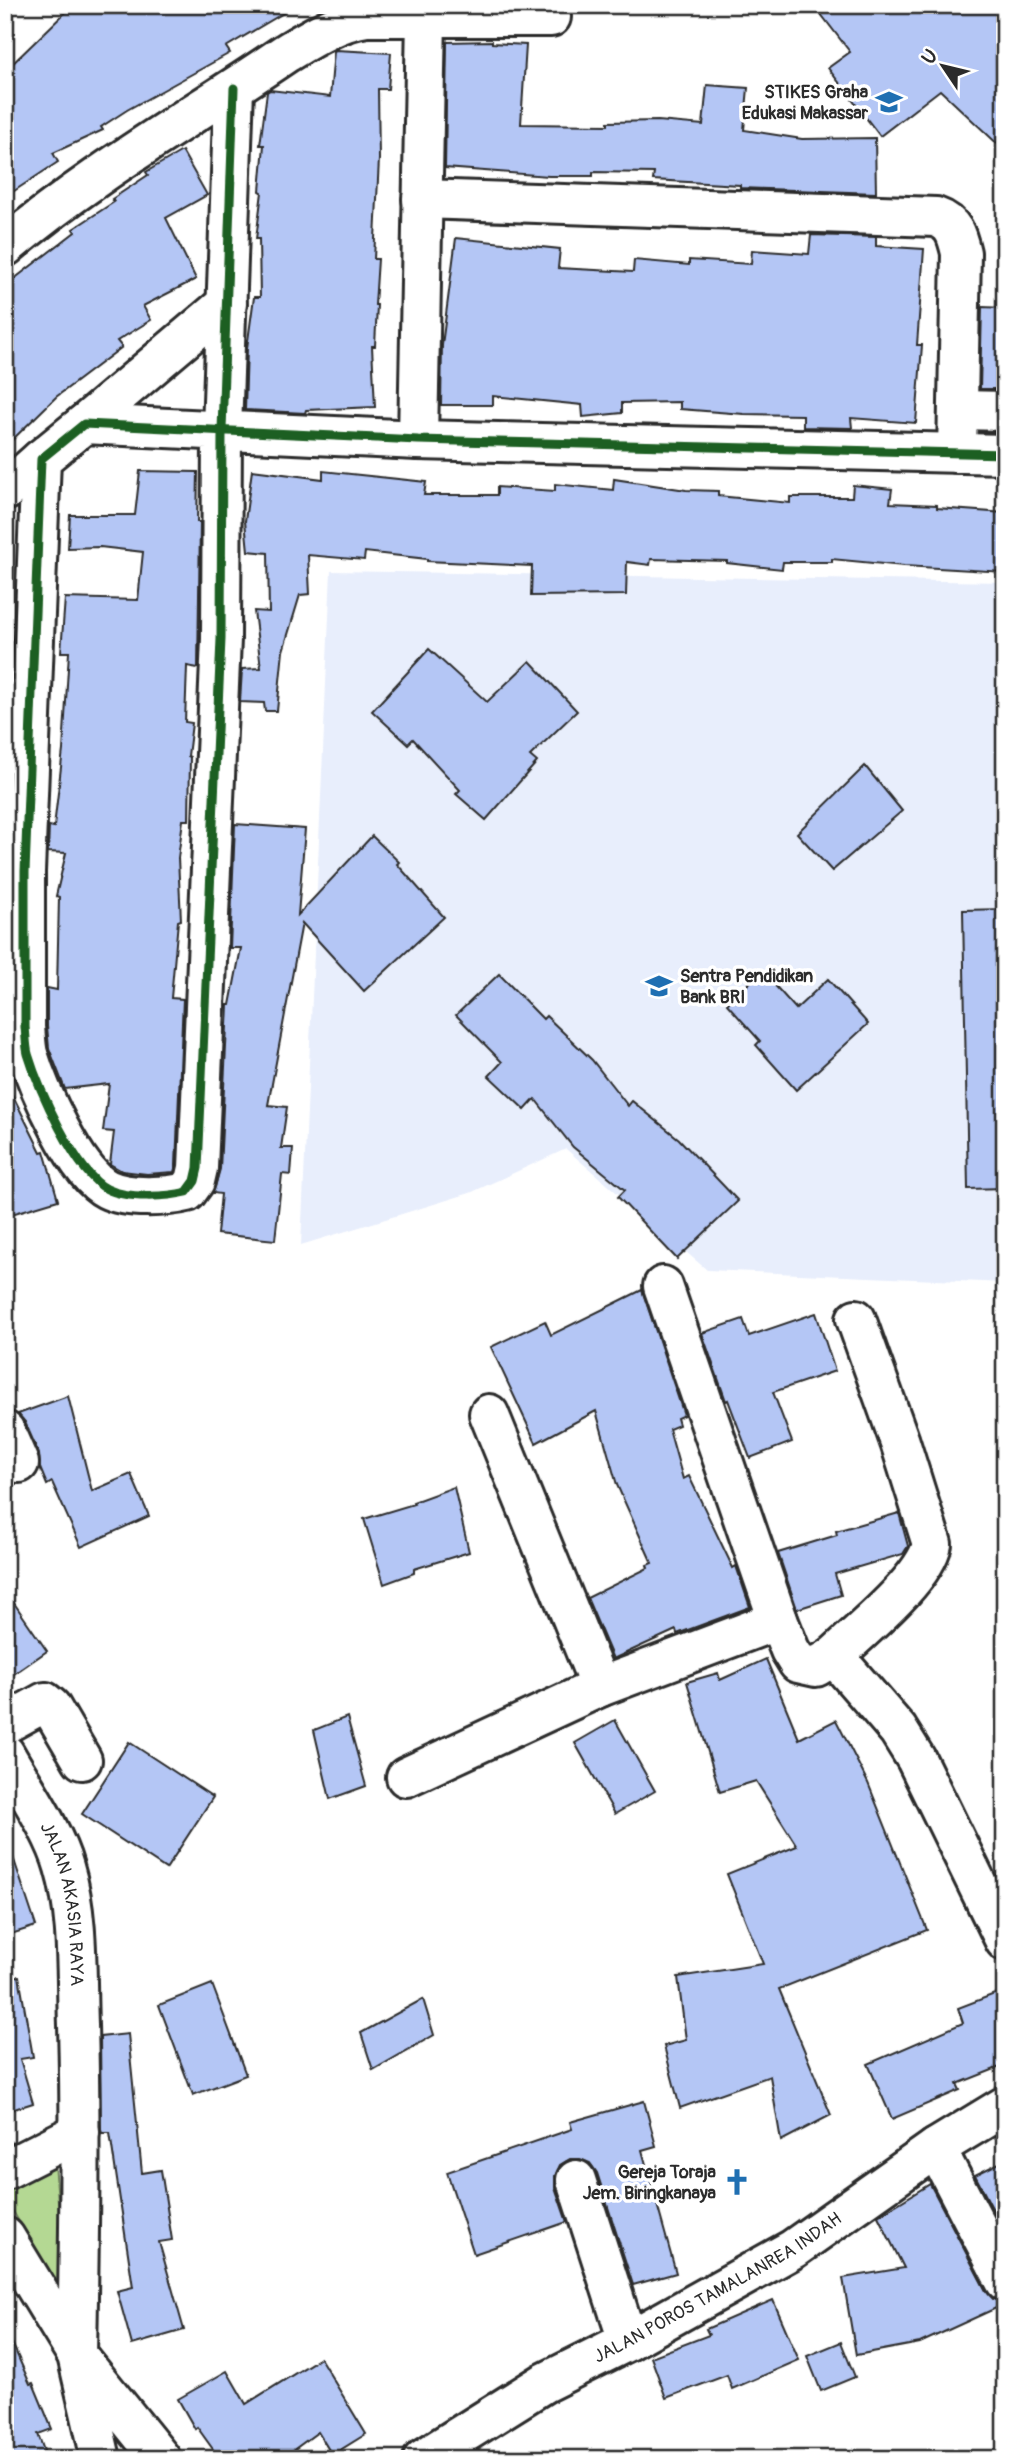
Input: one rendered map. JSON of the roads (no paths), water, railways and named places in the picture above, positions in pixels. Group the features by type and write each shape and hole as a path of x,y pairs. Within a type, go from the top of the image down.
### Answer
{"street":[{"path":"5,247 40,217 95,177 313,37 344,23 367,17 551,18"},
{"path":"418,440 426,17"},
{"path":"41,459 25,872 27,1052 69,1148 106,1189 168,1197 187,1192 195,1181 203,1086 221,639 222,430 234,88"},
{"path":"422,199 936,217 947,220 957,235 961,253 958,293 960,410 957,453"},
{"path":"5,491 227,303"},
{"path":"960,410 1005,411"},
{"path":"83,425 418,440 1005,453"},
{"path":"5,837 25,872"},
{"path":"663,1286 790,1650 798,1663 816,1667 834,1656 914,1577 927,1559 932,1544 856,1319"},
{"path":"489,1414 600,1687"},
{"path":"406,1777 600,1687 778,1620"},
{"path":"834,1656 891,1722 912,1753 1005,1941"},
{"path":"5,1724 45,1702 51,1707 82,1760"},
{"name":"JALAN AKASIA RAYA","path":"5,1754 51,1837 64,1866 72,1903 80,2132 77,2355"},
{"name":"JALAN POROS TAMALANREA INDAH","path":"423,2459 544,2383 628,2341 793,2249 936,2148 1005,2106"},
{"path":"5,2170 80,2132"},
{"path":"936,2148 1005,2281"},
{"path":"576,2180 628,2341"},
{"path":"5,2237 77,2355 161,2459"},
{"path":"77,2355 101,2459"}],"place":[{"name":"STIKES Graha Edukasi Makassar","path":"889,102"},
{"name":"Sentra Pendidikan Bank BRI","path":"659,986"},
{"name":"Gereja Toraja Jem. Biringkanaya","path":"737,2182"}]}
